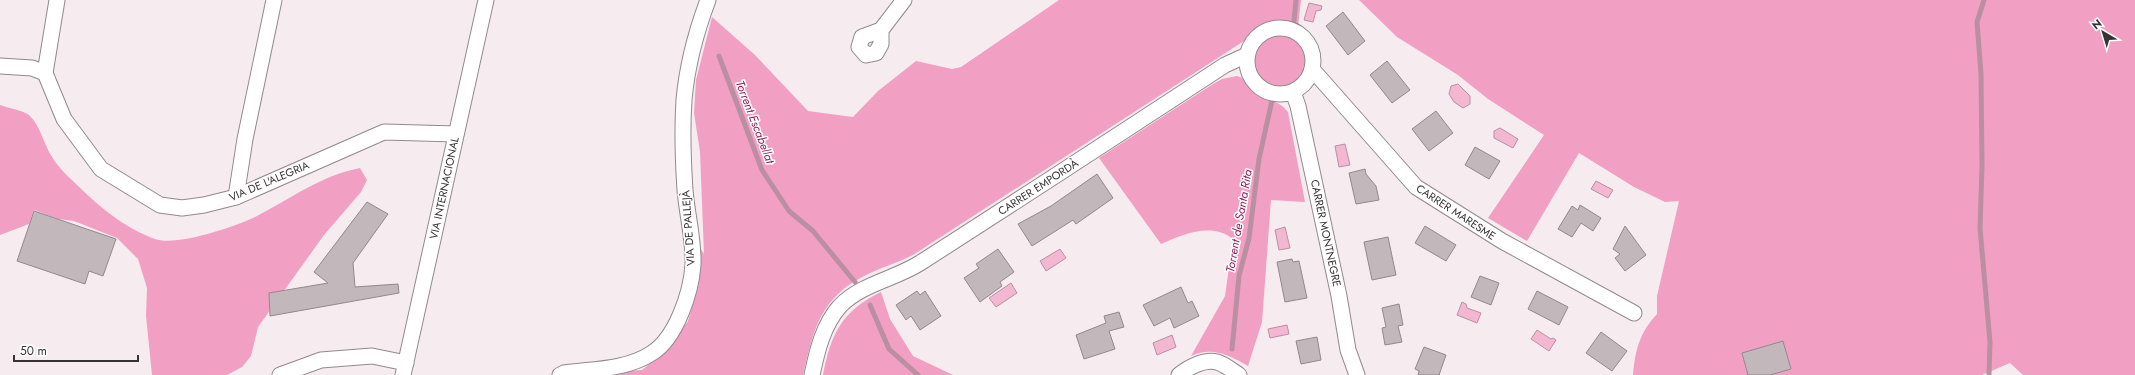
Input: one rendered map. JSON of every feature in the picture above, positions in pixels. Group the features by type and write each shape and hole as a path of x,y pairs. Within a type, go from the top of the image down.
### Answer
{"street":[{"path":"0,66 32,68 45,73 57,0"},
{"path":"236,197 245,139 274,0"},
{"name":"VIA INTERNACIONAL","path":"404,369 486,0"},
{"name":"VIA DE PALLEJÀ","path":"560,375 564,373 606,369 630,363 652,353 667,340 677,322 688,288 693,265 683,153 684,99 695,41 708,0"},
{"path":"881,30 904,0"},
{"path":"1273,29 1286,29 1298,34 1307,42 1312,54 1312,69 1308,79 1293,92 1273,94 1262,90 1252,80 1247,69 1247,55 1252,44 1262,34 1273,29"},
{"name":"CARRER EMPORDÀ","path":"812,375 817,350 830,319 841,305 855,294 918,265 1225,65 1247,55"},
{"name":"CARRER MARESME","path":"1312,69 1416,187 1502,241 1634,313"},
{"name":"VIA DE L'ALEGRIA","path":"45,73 64,119 102,169 160,205 182,208 236,197 384,132 456,134"},
{"name":"CARRER MONTNEGRE","path":"1293,92 1298,106 1328,242 1348,350 1357,375"},
{"path":"280,375 321,360 372,356 404,369"},
{"path":"1179,375 1189,368 1203,362 1217,362 1239,375"}],"shaded area":[{"path":"1059,0 1301,0 1298,27 1284,21 1276,21 1255,32 1244,41 913,255 868,274 852,283 839,293 829,304 822,316 811,343 803,375 573,375 642,370 667,350 688,321 699,283 694,287 695,240 704,254 700,152 694,113 696,80 712,17 755,55 808,111 853,117 878,91 916,61 952,69 961,67"},
{"path":"1359,0 2135,0 2135,375 2023,375 2010,363 1982,375 1633,375 1635,357 1639,342 1646,328 1657,314 1657,296 1679,201 1665,202 1634,187 1579,153 1527,241 1488,218 1544,135 1488,99 1458,75 1397,37"},
{"path":"1309,3 1322,6 1321,10 1316,11 1313,22 1304,20"},
{"path":"1275,35 1285,35 1299,42 1306,56 1306,66 1299,80 1285,87 1275,87 1265,83 1258,76 1254,66 1254,56 1258,46 1265,39"},
{"path":"1237,76 1246,81 1263,96 1278,103 1288,112 1305,202 1271,200 1262,322 1248,366 1234,358 1220,353 1206,352 1191,356 1225,296 1233,239 1225,234 1207,230 1197,231 1161,244 1099,158 1213,84 1222,79"},
{"path":"1458,84 1470,96 1470,104 1463,108 1454,102 1449,94 1451,86"},
{"path":"0,105 19,110 29,115 38,127 51,156 67,175 92,199 112,215 132,229 155,239 165,241 191,238 236,225 257,216 332,176 360,168 367,180 361,192 324,235 258,327 251,356 242,367 227,375 152,375 146,316 147,288 138,259 117,238 74,221 58,219 34,210 29,224 0,235"},
{"path":"1500,128 1518,139 1513,148 1494,138 1494,131"},
{"path":"1345,144 1350,165 1339,167 1335,146"},
{"path":"1596,181 1613,190 1608,198 1591,189"},
{"path":"1285,227 1290,248 1279,250 1275,230"},
{"path":"1060,249 1066,258 1046,271 1040,261"},
{"path":"1011,283 1017,293 996,307 989,298"},
{"path":"881,292 890,319 913,356 953,375 823,375 830,347 840,325 857,307"},
{"path":"1462,302 1466,304 1467,308 1481,313 1477,323 1457,315"},
{"path":"1287,325 1289,334 1270,338 1268,329"},
{"path":"1537,330 1551,339 1553,338 1556,340 1549,351 1531,339"},
{"path":"1172,335 1176,347 1157,355 1153,343"}],"building":[{"path":"1343,12 1365,41 1348,55 1326,26"},
{"path":"1387,61 1410,90 1392,103 1370,75"},
{"path":"1436,111 1453,133 1429,151 1412,129"},
{"path":"1475,147 1500,161 1489,179 1465,165"},
{"path":"1365,169 1366,174 1376,186 1379,200 1356,204 1349,173"},
{"path":"1097,174 1113,198 1076,224 1073,220 1032,246 1018,224 1051,206"},
{"path":"367,202 388,214 353,263 355,287 398,284 399,293 270,316 269,293 328,283 314,272"},
{"path":"1580,205 1601,218 1593,231 1581,223 1572,237 1558,229 1572,206 1578,210"},
{"path":"34,211 116,239 103,276 89,271 85,284 17,261"},
{"path":"1425,226 1456,245 1446,261 1415,243"},
{"path":"1625,226 1646,255 1625,271 1615,258 1620,254 1613,249"},
{"path":"1388,237 1396,275 1372,280 1364,242"},
{"path":"998,249 1014,272 1000,282 1002,286 980,302 964,278 979,268 976,264"},
{"path":"1292,259 1293,262 1299,261 1307,298 1285,302 1277,262"},
{"path":"1480,276 1499,283 1491,305 1471,297"},
{"path":"1181,287 1188,303 1192,301 1199,316 1174,328 1170,318 1154,326 1143,305"},
{"path":"917,291 920,295 925,291 941,316 920,330 911,316 906,320 896,305"},
{"path":"1537,291 1568,307 1559,325 1528,309"},
{"path":"1399,304 1403,325 1398,326 1402,342 1385,345 1382,328 1386,327 1382,308"},
{"path":"1119,312 1124,327 1109,331 1115,349 1084,359 1076,335 1106,323 1104,316"},
{"path":"1601,332 1627,351 1612,371 1586,353"},
{"path":"1317,337 1321,360 1301,364 1296,341"},
{"path":"1783,341 1791,369 1770,375 1748,375 1742,353"},
{"path":"1424,347 1446,355 1439,375 1418,375 1419,371 1415,369"}],"waterway":[{"name":"Torrent de Santa Rita","path":"1294,21 1296,0"},
{"path":"1984,0 1977,22 1981,74 1982,166 1980,228 1990,342 1989,375"},
{"name":"Torrent Escabellat","path":"719,56 762,170 789,211 813,231 855,282"},
{"name":"Torrent de Santa Rita","path":"1232,349 1239,276 1249,238 1259,159 1273,96"},
{"name":"Torrent Escabellat","path":"870,305 889,349 918,375"}]}
